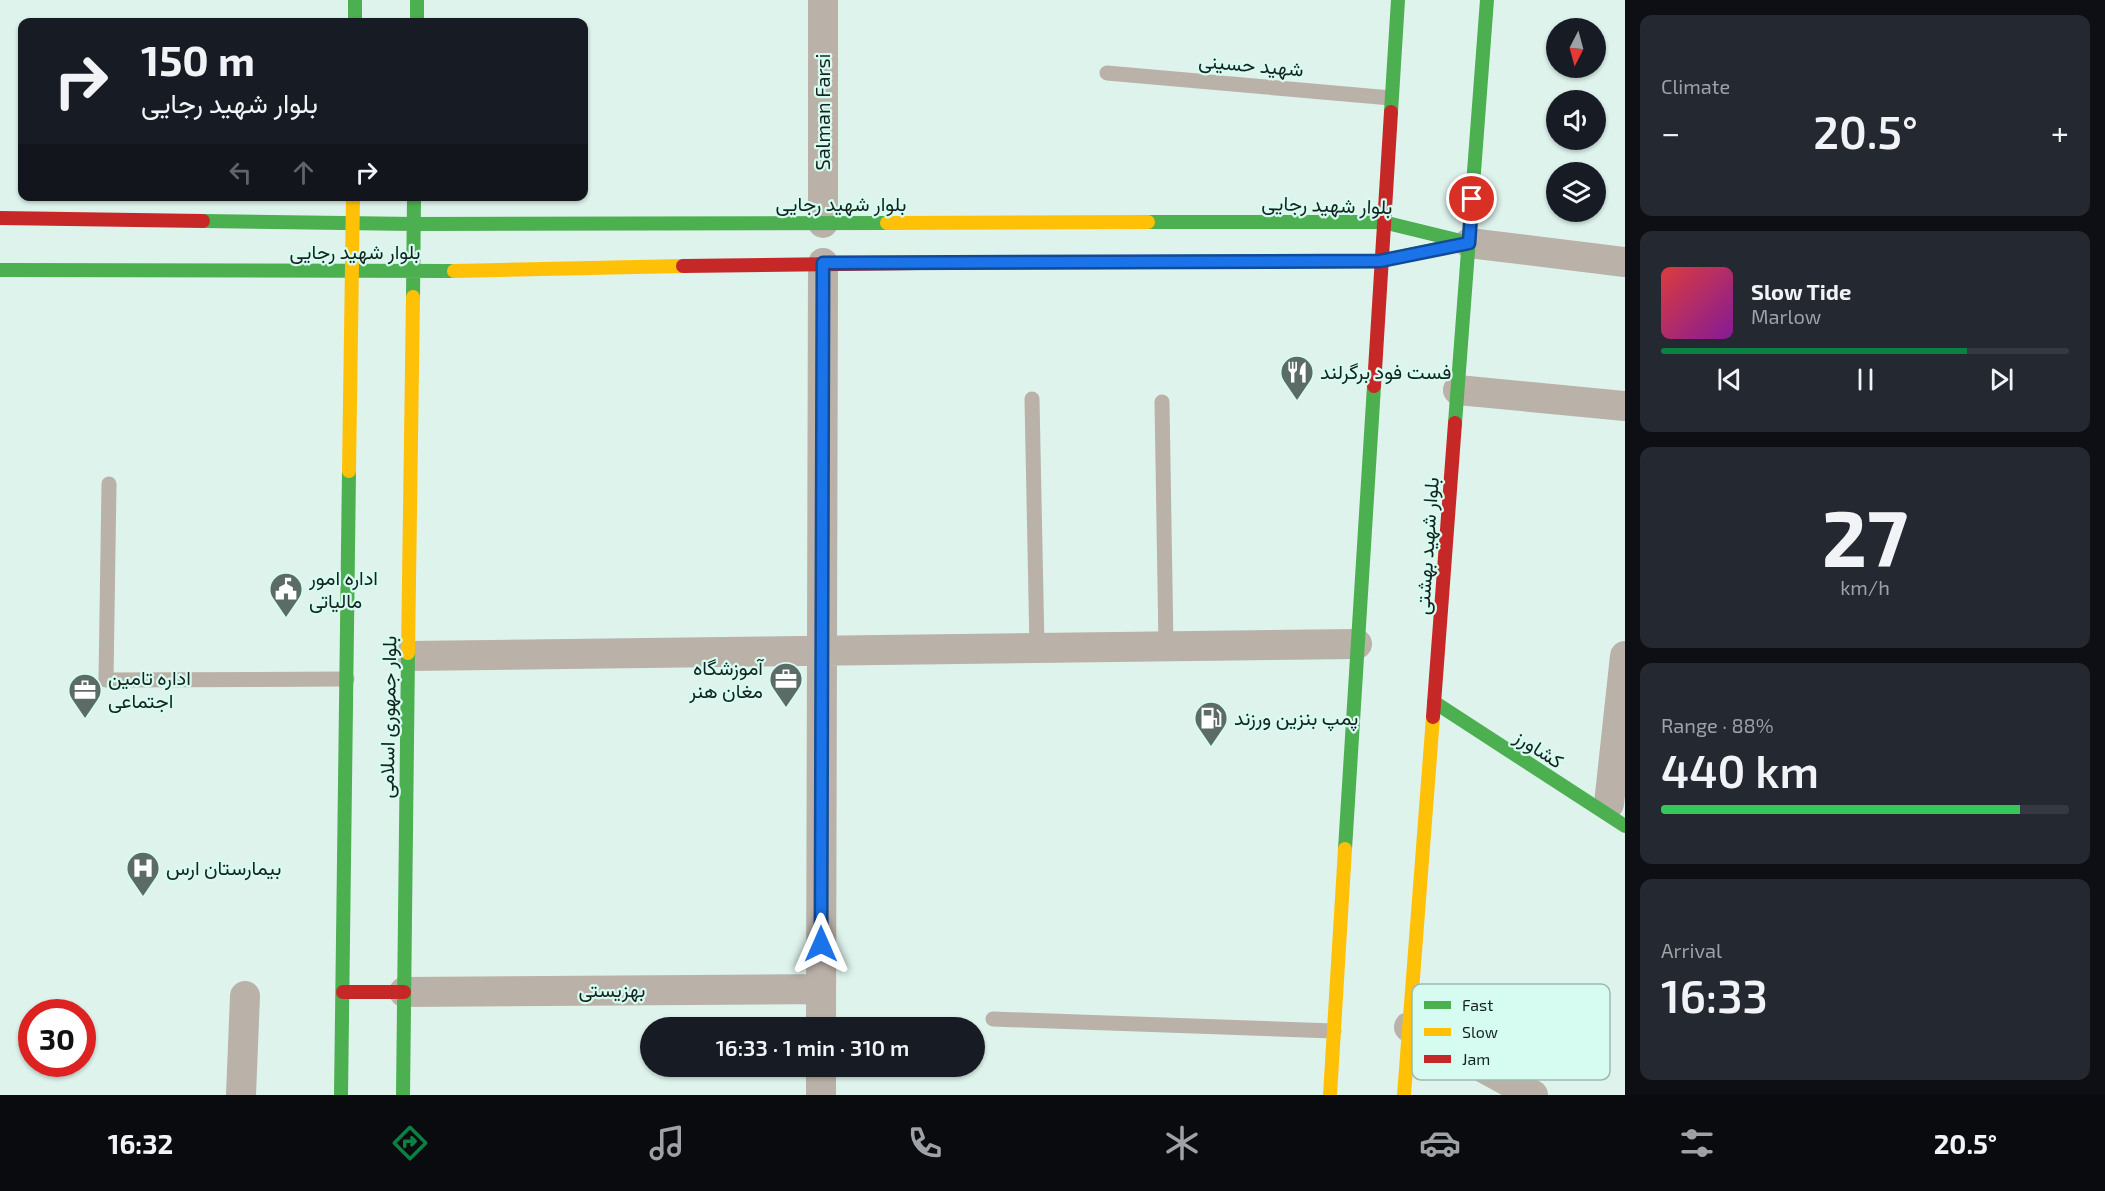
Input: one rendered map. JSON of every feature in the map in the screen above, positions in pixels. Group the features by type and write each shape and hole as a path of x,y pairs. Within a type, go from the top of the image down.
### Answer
{"main road":[{"path":"355,0 355,18"},
{"path":"417,0 417,18"},
{"path":"1330,1095 1398,0"},
{"name":"بلوار شهید بهشتی","path":"1412,984 1487,0"},
{"name":"بلوار جمهوری اسلامی","path":"341,1095 353,201"},
{"name":"بلوار جمهوری اسلامی","path":"403,1095 414,201"},
{"name":"بلوار شهید رجایی","path":"0,218 414,224 1383,222 1469,243"},
{"name":"بلوار شهید رجایی","path":"0,270 414,272 823,263 1380,261 1469,243"},
{"name":"کشاورز","path":"1435,697 1620,814"},
{"name":"کشاورز","path":"1435,697 1620,814"},
{"name":"بلوار شهید بهشتی","path":"1404,1095 1412,989"},
{"path":"343,992 404,992"}],"street":[{"name":"Salman Farsi","path":"823,0 823,224"},
{"path":"1469,243 1625,261"},
{"path":"821,1017 823,263"},
{"path":"1458,390 1625,406"},
{"path":"409,656 1357,644"},
{"path":"1620,814 1625,656"},
{"name":"بهزیستی","path":"404,992 821,989"},
{"path":"241,1095 245,996"},
{"path":"821,1077 821,1095"},
{"path":"1506,1080 1533,1095"}],"lane":[{"name":"شهید حسینی","path":"1107,74 1391,98"},
{"path":"1032,399 1037,648"},
{"path":"1162,402 1166,646"},
{"path":"109,484 106,681 347,680"},
{"path":"993,1019 1334,1031"}],"traffic: fast":[{"path":"355,0 355,18"},
{"path":"417,0 417,18"},
{"path":"1391,112 1398,0"},
{"path":"1455,423 1487,0"},
{"path":"413,297 414,201"},
{"path":"203,221 414,224 887,223"},
{"path":"1148,222 1383,222 1469,243"},
{"path":"920,263 1380,261 1461,244"},
{"path":"0,270 454,271"},
{"path":"1345,849 1374,386"},
{"path":"341,1095 349,471"},
{"path":"403,1095 408,653"},
{"path":"1434,702 1625,826"}],"traffic: slow":[{"path":"349,471 353,201"},
{"path":"887,223 1148,222"},
{"path":"454,271 683,266"},
{"path":"408,653 413,297"},
{"path":"1413,984 1433,717"},
{"path":"1330,1095 1345,849"},
{"path":"1404,1095 1412,991"}],"traffic: jam":[{"path":"1374,386 1391,112"},
{"path":"0,218 203,221"},
{"path":"683,266 920,263"},
{"path":"1433,717 1455,423"},
{"path":"343,992 404,992"}],"place":[{"name":"فست فود برگرلند","path":"1297,401"},
{"name":"اداره امور مالیاتی","path":"286,618"},
{"name":"آموزشگاه مغان هنر","path":"786,708"},
{"name":"اداره تامین اجتماعی","path":"85,719"},
{"name":"پمپ بنزین ورزند","path":"1211,747"},
{"name":"بیمارستان ارس","path":"143,897"}],"route":[{"path":"821,944 823,263 1380,261 1469,243 1472,199"}]}
